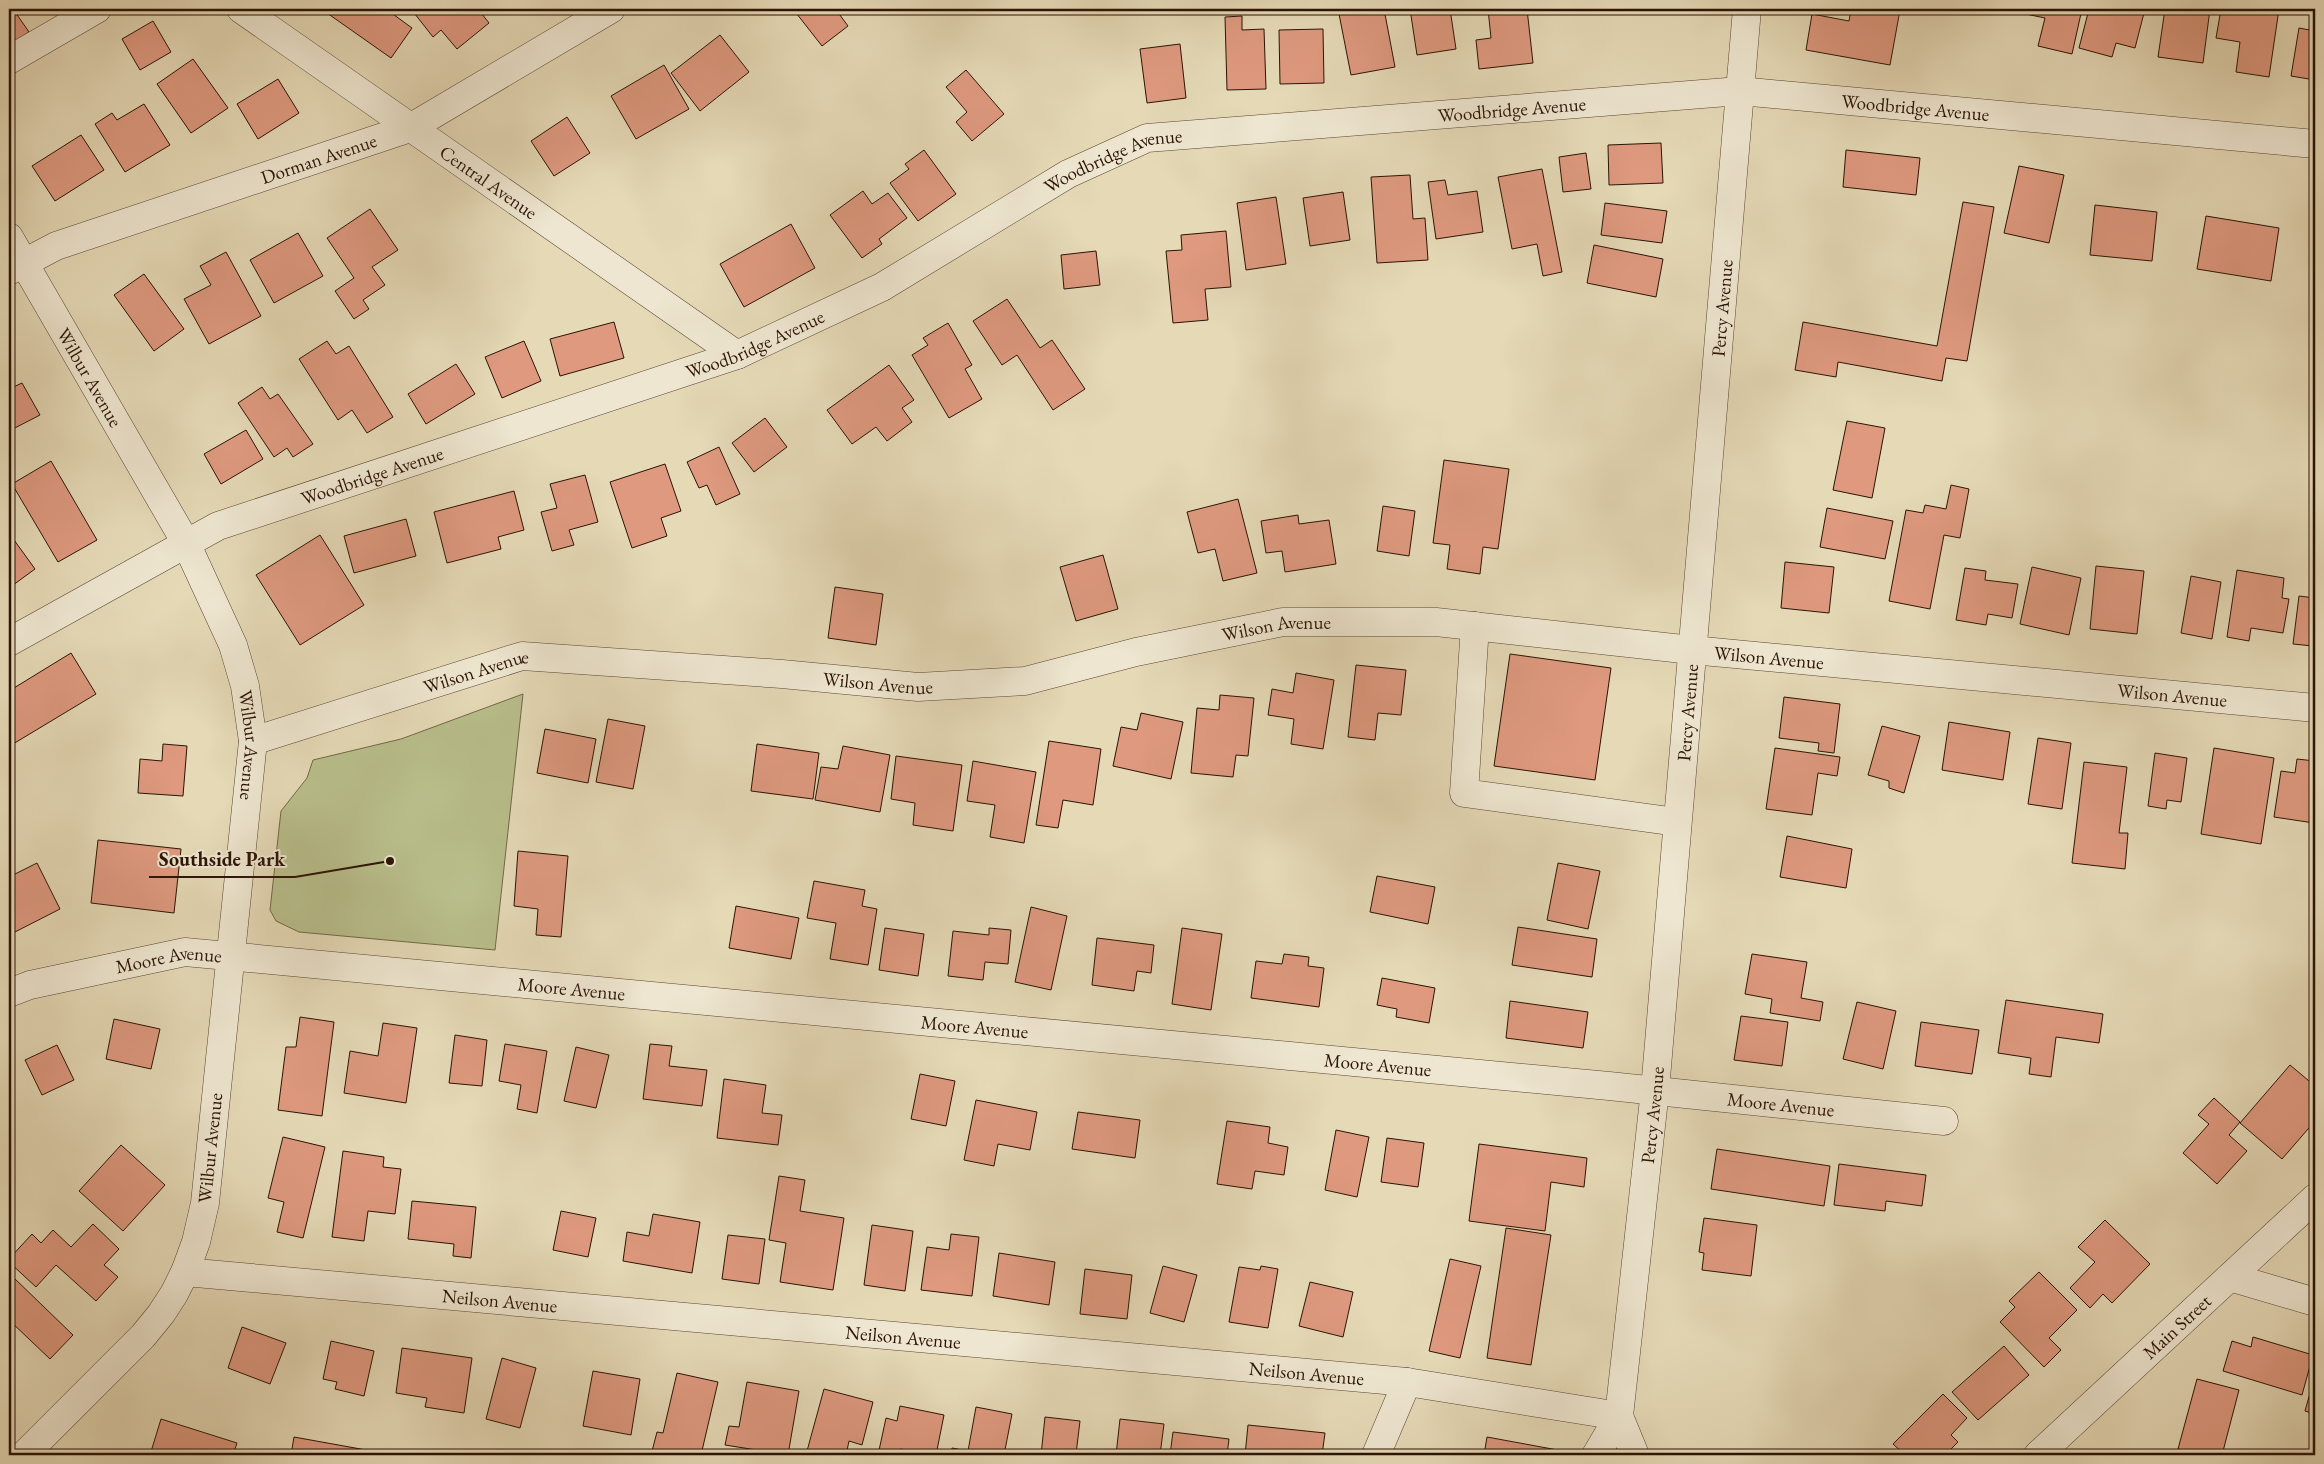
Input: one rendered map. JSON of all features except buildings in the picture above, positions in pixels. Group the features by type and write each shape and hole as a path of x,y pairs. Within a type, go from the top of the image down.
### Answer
{"street":[{"path":"9,60 97,9"},
{"name":"Central Avenue","path":"241,9 737,355"},
{"name":"Dorman Avenue","path":"16,267 56,246 410,128 611,9"},
{"name":"Percy Avenue","path":"1596,1455 1619,1416 1654,1090 1747,9"},
{"name":"Woodbridge Avenue","path":"9,642 218,526 737,355 882,287 1068,174 1147,138 1740,90 2315,144"},
{"name":"Wilbur Avenue","path":"9,238 16,267 186,543 233,645 245,686 253,741 205,1203 196,1242 185,1272 174,1294 143,1336 24,1455"},
{"name":"Wilson Avenue","path":"253,741 522,656 782,674 918,687 1025,681 1136,652 1283,622 1436,622 1692,650 2315,708"},
{"path":"1474,626 1464,793 1677,822"},
{"name":"Moore Avenue","path":"9,993 30,985 185,952 1654,1090 1944,1121"},
{"name":"Main Street","path":"2038,1455 2315,1198"},
{"name":"Neilson Avenue","path":"185,1272 1407,1382 1619,1416"},
{"path":"2230,1278 2315,1302"},
{"path":"1376,1455 1407,1382"},
{"name":"Percy Avenue","path":"1619,1416 1635,1455"}],"green space":[{"path":"523,694 495,950 299,932 276,921 270,910 281,811 307,778 313,760 401,739"}],"place":[{"name":"Southside Park","path":"390,861"}]}
